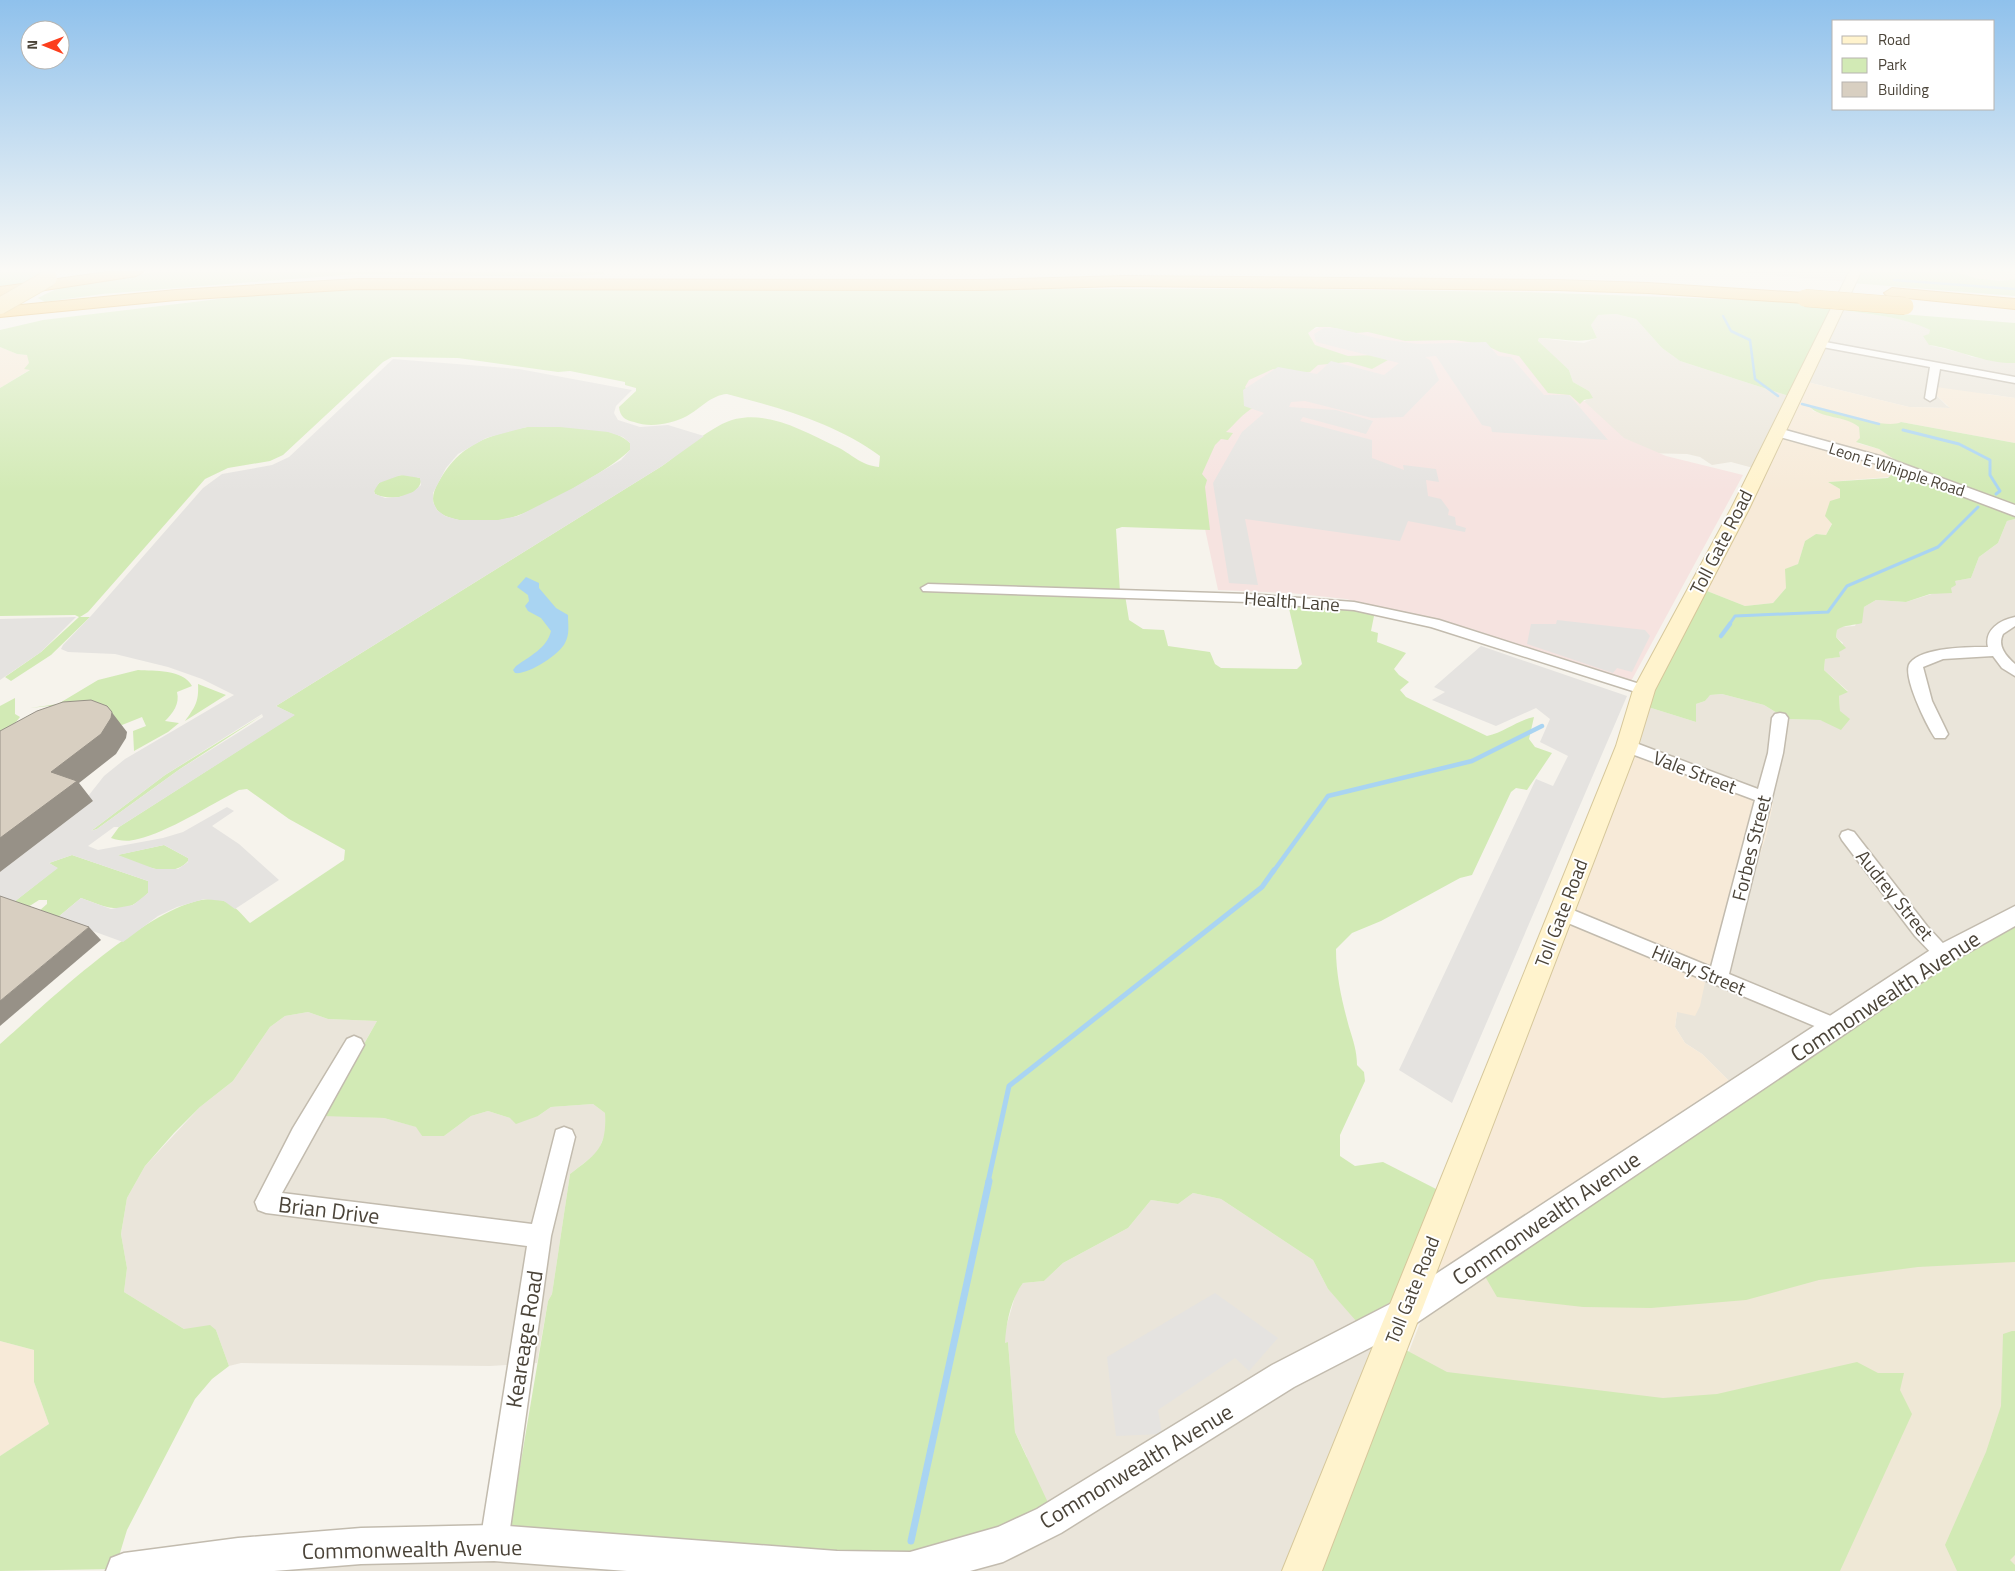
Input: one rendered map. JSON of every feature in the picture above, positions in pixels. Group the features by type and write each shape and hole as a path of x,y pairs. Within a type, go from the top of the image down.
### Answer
{"main road":[{"name":"Toll Gate Road","path":"1302,1571 1401,1315 1627,746 1644,690 1740,508 1819,345"}],"street":[{"path":"1827,345 2015,380"},
{"path":"1930,398 1935,366"},
{"name":"Leon E Whipple Road","path":"1778,432 1882,462 2015,510"},
{"name":"Health Lane","path":"928,588 1248,598 1354,606 1434,623 1644,690"},
{"path":"2015,621 1997,631 1993,641 1995,652 2015,671"},
{"path":"1940,734 1929,714 1916,675 1916,665 1923,660 1972,651 1995,652"},
{"name":"Forbes Street","path":"1718,978 1780,736 1780,718"},
{"name":"Vale Street","path":"1627,746 1763,797"},
{"name":"Audrey Street","path":"1848,836 1921,931 1944,954"},
{"name":"Hilary Street","path":"1562,912 1836,1028"},
{"name":"Commonwealth Avenue","path":"124,1571 238,1556 362,1546 494,1543 837,1569 910,1570 1003,1544 1049,1521 1282,1376 1401,1315 1836,1028 1944,954 2015,915"},
{"name":"Brian Drive","path":"354,1045 301,1135 266,1202 540,1236"},
{"name":"Keareage Road","path":"494,1543 540,1236 564,1137"}],"shaded area":[{"path":"1289,345 1503,345 1535,356 1624,438 1666,456 1743,475 1629,685 1472,629 1346,599 1290,593 1218,590 1192,468 1217,403"},
{"path":"1329,345 1489,345 1498,356 1511,357 1544,395 1569,395 1608,440 1492,432 1491,427 1482,425 1436,356 1425,357 1431,361 1439,380 1403,417 1372,418 1305,401 1291,402 1289,407 1336,410 1373,421 1366,434 1303,417 1300,421 1372,440 1372,458 1404,470 1403,465 1436,469 1439,482 1426,480 1428,496 1441,499 1449,510 1448,515 1455,517 1456,525 1466,528 1465,532 1408,521 1400,541 1245,519 1258,585 1229,583 1213,483 1242,432 1264,413 1244,406 1243,390 1278,367 1317,374 1331,361 1384,375 1399,363"},
{"path":"1541,345 1660,345 1680,361 1792,397 1757,469 1731,462 1712,465 1700,457 1687,454 1641,453 1580,404 1591,397 1589,391 1573,382 1569,370"},
{"path":"1820,345 1930,345 1972,357 2015,363 2015,398 1988,394 1934,393 1947,406 1952,408 1909,407 1803,381"},
{"path":"0,347 17,354 28,355 31,369 0,388"},
{"path":"393,359 519,369 632,390 616,406 614,413 618,420 640,427 668,425 704,436 662,466 276,706 295,715 119,827 114,827 88,846 98,850 163,838 183,832 227,807 234,811 212,826 239,844 279,880 235,909 224,901 204,899 177,907 158,916 123,942 57,918 81,898 111,909 133,905 148,893 148,881 72,855 49,863 58,868 14,902 0,900 0,872 93,801 87,798 104,776 125,759 234,695 202,679 168,667 115,654 68,652 61,649 63,645 90,617 203,488 222,474 272,465 289,457","holes":["527,427 560,427 608,432 623,437 630,443 630,450 621,460 573,488 518,516 498,520 459,520 445,516 437,510 433,502 433,493 446,468 458,454 486,438","401,475 420,478 421,485 413,492 399,497 385,498 375,494 374,491 379,483","262,714 263,717 180,769 97,829 91,831 165,775","164,845 188,858 188,862 178,869 155,869 118,855"]},
{"path":"1803,381 1909,407 1950,408 1934,393 1936,387 2015,398 2015,443 1901,422 1897,425 1880,424 1810,406 1813,411 1853,422 1859,427 1861,438 1857,443 1879,449 1912,471 1888,477 1828,482 1840,489 1840,499 1826,535 1816,534 1805,541 1798,564 1786,569 1786,588 1773,603 1745,606 1702,589"},
{"path":"2015,519 2015,926 2005,920 1736,1088 1702,1054 1685,1043 1675,1027 1677,1012 1707,972 1745,898 1766,836 1773,803 1630,748 1648,707 1696,722 1696,704 1705,701 1709,695 1722,694 1764,705 1787,719 1820,720 1834,725 1840,711 1839,696 1848,691 1824,670 1825,659 1839,657 1843,643 1836,637 1837,630 1840,627 1855,626 1864,607 1876,600 1906,602 1951,588 1955,581 1971,578 1979,557 1998,543 2007,521"},
{"path":"76,617 41,652 0,680 0,619"},
{"path":"1557,620 1645,630 1650,636 1632,672 1617,668 1613,673 1527,644 1531,624 1556,624"},
{"path":"1481,646 1627,696 1452,1103 1399,1070 1536,779 1553,786 1568,756 1540,742 1550,719 1536,708 1496,726 1432,700 1445,692 1434,687"},
{"path":"1626,752 1767,796 1773,803 1766,836 1745,898 1723,976 1707,973 1700,1006 1695,1016 1677,1012 1675,1027 1685,1043 1702,1054 1736,1088 1425,1280"},
{"path":"2015,953 2015,1571 1324,1571 1420,1323 1442,1293"},
{"path":"308,1012 328,1019 377,1021 323,1115 384,1118 417,1127 422,1136 444,1136 471,1116 488,1111 510,1118 538,1116 551,1107 593,1104 605,1113 606,1131 598,1152 570,1174 552,1294 548,1301 537,1363 490,1366 241,1363 229,1366 216,1330 184,1329 124,1292 127,1268 121,1234 127,1198 145,1166 200,1107 233,1081 270,1027 285,1016"},
{"path":"1193,1193 1221,1199 1313,1260 1328,1289 1353,1316 1363,1320 1399,1297 1298,1571 954,1571 1027,1457 1015,1432 1008,1342 1005,1344 1005,1331 1016,1293 1023,1283 1044,1281 1063,1263 1128,1228 1151,1200 1178,1204"},
{"path":"1215,1293 1278,1338 1249,1371 1235,1358 1158,1410 1162,1434 1116,1436 1107,1357"},
{"path":"0,1341 34,1350 34,1382 49,1424 0,1456"},
{"path":"259,1552 857,1571 120,1571"}],"green space":[{"path":"0,345 1316,345 1348,356 1376,355 1388,360 1372,369 1348,362 1318,365 1310,372 1288,374 1273,369 1249,380 1245,387 1251,394 1254,407 1226,432 1233,433 1228,440 1221,439 1215,445 1202,474 1207,480 1205,487 1210,530 1122,527 1116,529 1120,592 1125,595 1129,620 1143,629 1164,630 1168,646 1210,652 1215,664 1221,668 1297,669 1302,664 1287,600 1375,611 1371,631 1378,633 1377,642 1406,653 1394,669 1409,682 1400,690 1406,697 1487,736 1534,717 1529,739 1535,747 1552,753 1527,790 1516,788 1511,792 1472,875 1460,878 1381,921 1352,933 1336,949 1342,998 1355,1046 1357,1065 1364,1072 1365,1081 1340,1135 1340,1156 1355,1166 1383,1162 1440,1191 1399,1297 1357,1322 1328,1289 1313,1260 1221,1199 1193,1193 1178,1204 1151,1200 1128,1228 1063,1263 1044,1281 1023,1283 1019,1289 1008,1319 1005,1343 1008,1342 1015,1432 1051,1509 954,1566 508,1538 548,1301 552,1294 570,1174 598,1150 604,1135 605,1113 593,1104 551,1107 538,1116 516,1124 510,1118 488,1111 471,1116 444,1136 422,1136 416,1127 384,1118 323,1116 377,1021 328,1019 308,1012 285,1016 270,1027 233,1081 200,1107 145,1166 127,1198 121,1234 127,1268 124,1292 184,1329 210,1325 216,1330 229,1366 212,1379 195,1399 127,1530 115,1569 0,1571 0,1456 49,1424 34,1382 34,1350 0,1341 0,1044 74,979 107,953 140,929 172,911 201,900 224,901 235,907 250,923 344,860 345,850 289,819 247,789 239,790 189,818 150,836 131,841 111,838 119,827 294,715 276,706 662,466 699,438 722,424 736,419 765,418 794,427 872,466 879,467 880,456 845,434 826,426 787,411 727,394 716,397 681,419 667,423 647,425 628,420 620,413 619,407 636,391 636,388 625,385 625,382 570,371 558,372 458,358 392,357 383,362 283,455 270,461 228,468 205,479 88,612 80,617 90,617 51,655 11,681 5,677 41,652 79,617 75,615 0,616 0,388 30,370 24,369 29,363 27,355 17,354 0,347"},
{"path":"1486,345 1543,345 1569,370 1573,382 1589,391 1593,398 1584,400 1580,404 1570,395 1548,393 1519,356 1500,352"},
{"path":"1660,345 1819,345 1792,397 1680,361"},
{"path":"1930,345 2015,345 2015,363 1982,359"},
{"path":"1809,406 1870,422 1894,424 1901,422 2015,443 2015,519 2007,521 1998,543 1979,557 1971,578 1955,581 1956,585 1951,588 1952,593 1930,594 1906,602 1876,600 1864,607 1862,623 1837,630 1836,637 1846,648 1839,652 1840,657 1825,659 1824,670 1848,692 1839,696 1840,711 1850,719 1841,730 1820,720 1787,719 1764,705 1722,694 1710,695 1705,701 1696,704 1696,722 1648,707 1651,696 1702,589 1745,606 1773,603 1786,588 1785,569 1798,564 1805,541 1816,534 1826,535 1832,524 1825,516 1830,501 1840,498 1840,489 1828,482 1888,478 1899,467 1910,470 1879,449 1856,442 1860,438 1859,427 1853,423 1819,413"},
{"path":"527,427 581,427 596,429 621,436 630,443 630,450 608,467 577,486 545,504 511,518 477,522 466,521 445,516 435,508 433,497 435,490 446,470 455,459 486,438"},
{"path":"409,475 420,478 421,481 419,487 409,494 387,497 375,494 376,486 384,480 394,476"},
{"path":"138,670 168,672 182,676 192,686 177,692 178,700 175,708 165,721 179,723 168,732 134,751 133,731 146,726 142,717 122,725 49,706 30,708 58,704 98,680"},
{"path":"198,684 226,695 185,721 196,704"},
{"path":"15,698 15,714 20,717 12,727 0,767 0,706"},
{"path":"264,714 180,769 97,829 91,831 165,775"},
{"path":"164,845 188,858 188,861 181,867 173,870 163,870 144,866 117,855"},
{"path":"72,855 148,881 148,893 140,901 124,908 108,907 81,898 57,918 39,911 47,904 47,900 39,900 28,907 14,902 57,868 49,863"},
{"path":"2005,920 2015,926 2015,1262 1918,1267 1819,1280 1746,1300 1651,1308 1583,1307 1497,1297 1472,1254"},
{"path":"2015,1331 2015,1555 2010,1560 2015,1565 2015,1571 1957,1571 1945,1545 1986,1452 2001,1406 2003,1334"},
{"path":"1391,1342 1447,1372 1663,1398 1717,1394 1857,1362 1878,1373 1904,1373 1900,1390 1912,1414 1840,1571 1298,1571"}],"water":[{"path":"526,577 539,583 539,588 556,608 568,615 568,633 567,640 562,648 550,658 535,668 515,673 513,670 516,666 542,647 551,631 541,618 528,611 525,606 529,601 528,595 517,587"}],"building":[{"path":"91,700 107,706 112,712 111,718 101,734 51,772 77,781 0,838 0,731 37,711 63,702"},
{"path":"0,896 89,927 0,1001"}],"waterway":[{"path":"1751,345 1755,379 1778,396"},
{"path":"1802,404 1879,424"},
{"path":"1903,430 1959,444 1990,460 1990,475 2000,491 1996,494"},
{"path":"1729,625 1735,616 1828,612 1847,586 1938,547 1978,507"},
{"path":"1721,636 1730,624"},
{"path":"1273,872 1328,796 1472,761 1542,726"},
{"path":"988,1182 1009,1086 1262,887 1274,870"},
{"path":"911,1541 989,1181"}]}
